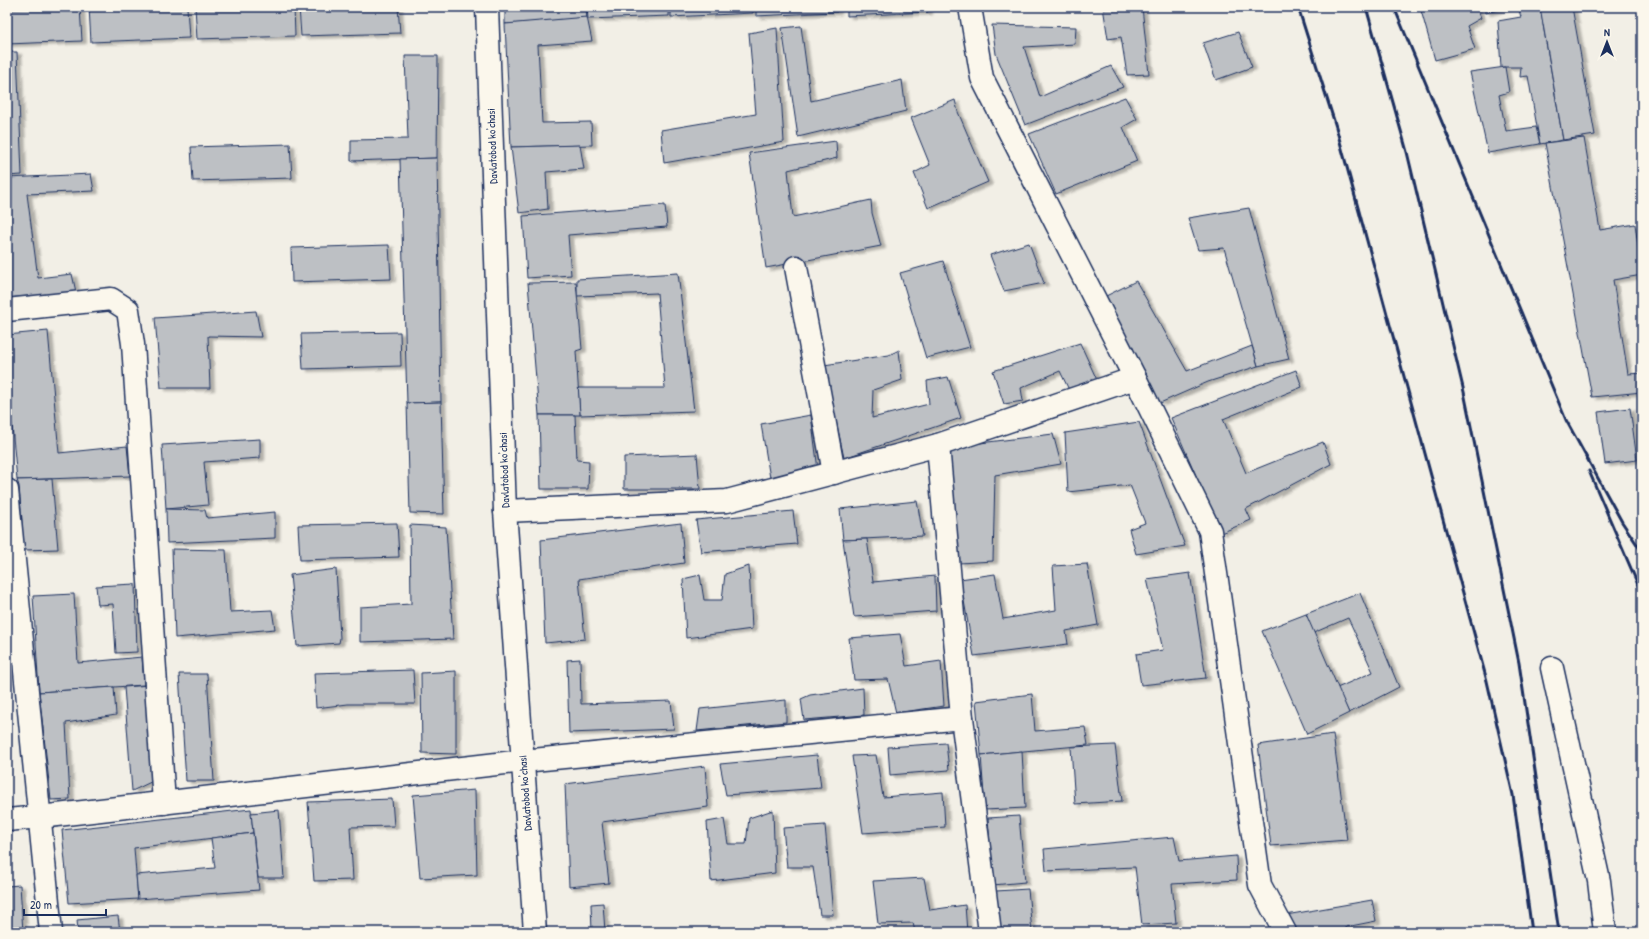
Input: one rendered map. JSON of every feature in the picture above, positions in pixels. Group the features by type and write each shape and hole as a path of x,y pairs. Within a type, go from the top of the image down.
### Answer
{"street":[{"name":"Davlatobod ko'chasi","path":"486,7 505,511 535,932"},
{"path":"970,7 982,78 1135,378 1210,531 1260,884 1285,932"},
{"path":"796,267 834,473"},
{"path":"7,310 111,299 128,310 133,344 164,803"},
{"path":"505,511 727,501 938,445 1135,378"},
{"path":"938,445 962,718 990,932"},
{"path":"7,490 51,932"},
{"path":"1552,668 1599,881 1605,932"},
{"path":"7,820 523,761 962,718"}],"building":[{"path":"80,7 82,41 7,44 7,9"},
{"path":"89,7 187,7 189,38 91,42"},
{"path":"195,7 294,7 295,36 197,39"},
{"path":"299,7 398,7 400,33 301,36"},
{"path":"505,7 586,7 587,20 505,24"},
{"path":"587,7 669,7 669,16 588,19"},
{"path":"671,7 753,7 753,13 671,17"},
{"path":"756,7 837,7 837,12 756,16"},
{"path":"847,7 928,7 928,12 847,16"},
{"path":"1103,7 1142,7 1149,74 1127,75 1121,37 1108,39"},
{"path":"1420,7 1477,7 1481,18 1467,26 1475,49 1435,60"},
{"path":"1483,7 1509,7 1486,13"},
{"path":"1518,7 1540,7 1563,140 1540,144 1528,76 1520,77 1521,67 1501,67 1498,21 1521,17"},
{"path":"1540,7 1572,7 1595,135 1563,140"},
{"path":"587,17 592,41 538,45 542,123 591,122 592,145 511,147 505,24"},
{"path":"992,25 1076,27 1075,44 1024,47 1040,97 1111,66 1123,87 1025,125 996,54"},
{"path":"801,26 811,101 902,80 906,111 798,137 782,28"},
{"path":"777,28 784,142 664,163 661,130 756,114 749,33"},
{"path":"1238,32 1252,67 1216,80 1203,43"},
{"path":"7,52 17,52 22,175 7,176"},
{"path":"405,56 438,56 437,158 351,161 351,140 408,139"},
{"path":"1505,67 1509,92 1499,95 1506,131 1536,127 1540,144 1488,153 1470,72"},
{"path":"1125,97 1137,119 1123,127 1137,161 1056,194 1029,134"},
{"path":"955,100 958,112 988,182 928,208 914,173 930,165 911,118"},
{"path":"1584,138 1600,230 1635,224 1642,275 1613,280 1628,374 1642,373 1642,392 1592,397 1545,143"},
{"path":"836,141 837,158 788,170 793,217 871,200 872,213 881,246 766,268 749,153"},
{"path":"290,144 292,178 193,181 191,147"},
{"path":"580,145 584,169 546,172 548,209 519,213 511,147"},
{"path":"437,158 441,402 407,403 400,159"},
{"path":"91,174 94,191 27,194 38,278 72,274 76,292 7,298 7,178"},
{"path":"665,205 667,227 568,235 571,275 527,278 523,216"},
{"path":"1249,208 1289,359 1258,366 1224,248 1198,250 1188,218"},
{"path":"1029,243 1044,283 1004,291 990,255"},
{"path":"389,245 391,279 292,282 291,248"},
{"path":"943,261 970,347 926,358 900,273"},
{"path":"678,273 694,411 580,415 578,388 665,388 657,293 577,296 577,279"},
{"path":"1136,281 1187,371 1252,346 1258,366 1208,382 1160,403 1104,297"},
{"path":"576,282 582,349 576,351 580,415 539,415 528,283"},
{"path":"256,311 261,337 208,336 210,388 161,388 155,318"},
{"path":"48,331 59,453 127,446 130,476 17,480 7,373 7,335"},
{"path":"400,332 401,366 303,369 301,334"},
{"path":"1080,343 1097,380 1069,390 1060,371 1021,388 1023,401 1004,404 993,371"},
{"path":"899,350 902,380 873,390 872,418 929,404 927,381 948,377 961,418 844,458 824,365 889,355"},
{"path":"1296,370 1302,387 1223,419 1246,473 1323,442 1331,464 1246,509 1251,520 1221,533 1171,418"},
{"path":"441,402 444,514 410,513 407,403"},
{"path":"1630,408 1637,460 1605,464 1598,412"},
{"path":"539,415 575,415 577,460 589,461 588,489 541,489"},
{"path":"811,415 818,470 770,478 761,424"},
{"path":"1139,422 1185,546 1136,554 1129,529 1145,523 1130,485 1068,492 1065,433"},
{"path":"1053,434 1061,464 995,475 993,561 959,563 948,447"},
{"path":"260,439 260,458 204,462 208,505 166,509 162,445"},
{"path":"697,454 700,489 624,489 624,457"},
{"path":"52,479 58,549 24,550 19,486 17,480"},
{"path":"917,501 923,536 843,540 840,509"},
{"path":"166,509 205,510 207,518 275,512 275,538 167,543"},
{"path":"793,511 797,544 701,552 696,520"},
{"path":"397,523 399,557 300,560 298,525"},
{"path":"681,523 684,563 579,579 585,639 545,643 541,540"},
{"path":"410,525 446,527 453,639 360,642 360,607 411,604"},
{"path":"867,539 873,582 935,576 936,611 854,617 843,540"},
{"path":"172,549 226,550 230,612 272,610 275,629 175,638"},
{"path":"1087,564 1098,625 1066,631 1068,644 974,656 960,579 995,574 1003,619 1056,610 1053,566"},
{"path":"749,566 752,629 686,638 683,579 700,575 704,600 722,600 725,574"},
{"path":"336,569 340,638 339,643 297,646 290,575"},
{"path":"1190,573 1206,678 1141,685 1136,654 1163,650 1147,579"},
{"path":"135,584 137,652 116,653 113,604 98,605 96,586"},
{"path":"1360,593 1399,687 1349,713 1337,688 1373,672 1348,618 1311,634 1306,614"},
{"path":"74,594 78,663 142,657 144,685 39,692 33,596"},
{"path":"1306,614 1349,713 1307,734 1262,631"},
{"path":"900,634 906,666 941,661 944,706 896,713 888,679 854,680 849,638"},
{"path":"580,659 581,704 671,701 674,729 569,733 567,660"},
{"path":"413,670 415,704 348,704 316,708 314,673"},
{"path":"456,671 456,754 422,753 421,673"},
{"path":"179,674 207,674 214,781 186,781"},
{"path":"150,685 155,780 132,791 124,687"},
{"path":"114,687 116,715 66,723 70,799 51,800 39,692"},
{"path":"863,688 864,715 804,720 801,699 810,695"},
{"path":"1032,694 1035,731 1085,727 1088,745 981,755 976,701"},
{"path":"786,700 786,722 697,731 700,709"},
{"path":"1333,734 1347,840 1271,846 1258,745"},
{"path":"946,743 949,770 890,775 888,747"},
{"path":"1115,745 1122,801 1075,804 1071,747"},
{"path":"1022,751 1025,808 985,810 981,755"},
{"path":"817,755 821,788 726,795 720,764"},
{"path":"876,755 883,797 943,792 945,827 863,833 852,756"},
{"path":"705,766 708,807 602,822 609,883 569,887 565,784"},
{"path":"475,790 477,875 420,878 413,795"},
{"path":"392,799 394,826 350,827 353,880 314,881 308,802"},
{"path":"251,809 253,833 134,848 138,899 69,903 62,830"},
{"path":"279,810 284,878 258,878 251,813"},
{"path":"773,810 775,873 711,881 707,822 724,819 728,844 746,844 749,818"},
{"path":"1019,816 1025,882 993,885 988,818"},
{"path":"825,825 833,915 820,915 813,867 787,867 783,828"},
{"path":"253,833 259,890 138,899 136,875 215,868 211,838"},
{"path":"1174,837 1179,861 1236,856 1237,880 1172,884 1176,923 1142,925 1135,867 1046,871 1044,849"},
{"path":"924,878 930,910 965,905 967,932 915,932 913,923 878,924 873,881"},
{"path":"20,885 23,932 7,932 7,886"},
{"path":"1028,889 1032,932 999,932 996,891"},
{"path":"1372,900 1376,921 1346,927 1347,932 1289,932 1286,915"},
{"path":"603,903 605,932 592,932 591,904"},
{"path":"118,916 120,932 78,932 77,920"}],"railway":[{"path":"1298,7 1336,127 1487,681 1513,795 1532,932"},
{"path":"1366,7 1407,152 1464,392 1519,663 1559,932"},
{"path":"1394,7 1566,420 1622,522 1642,552"},
{"path":"1589,471 1642,594"}]}
